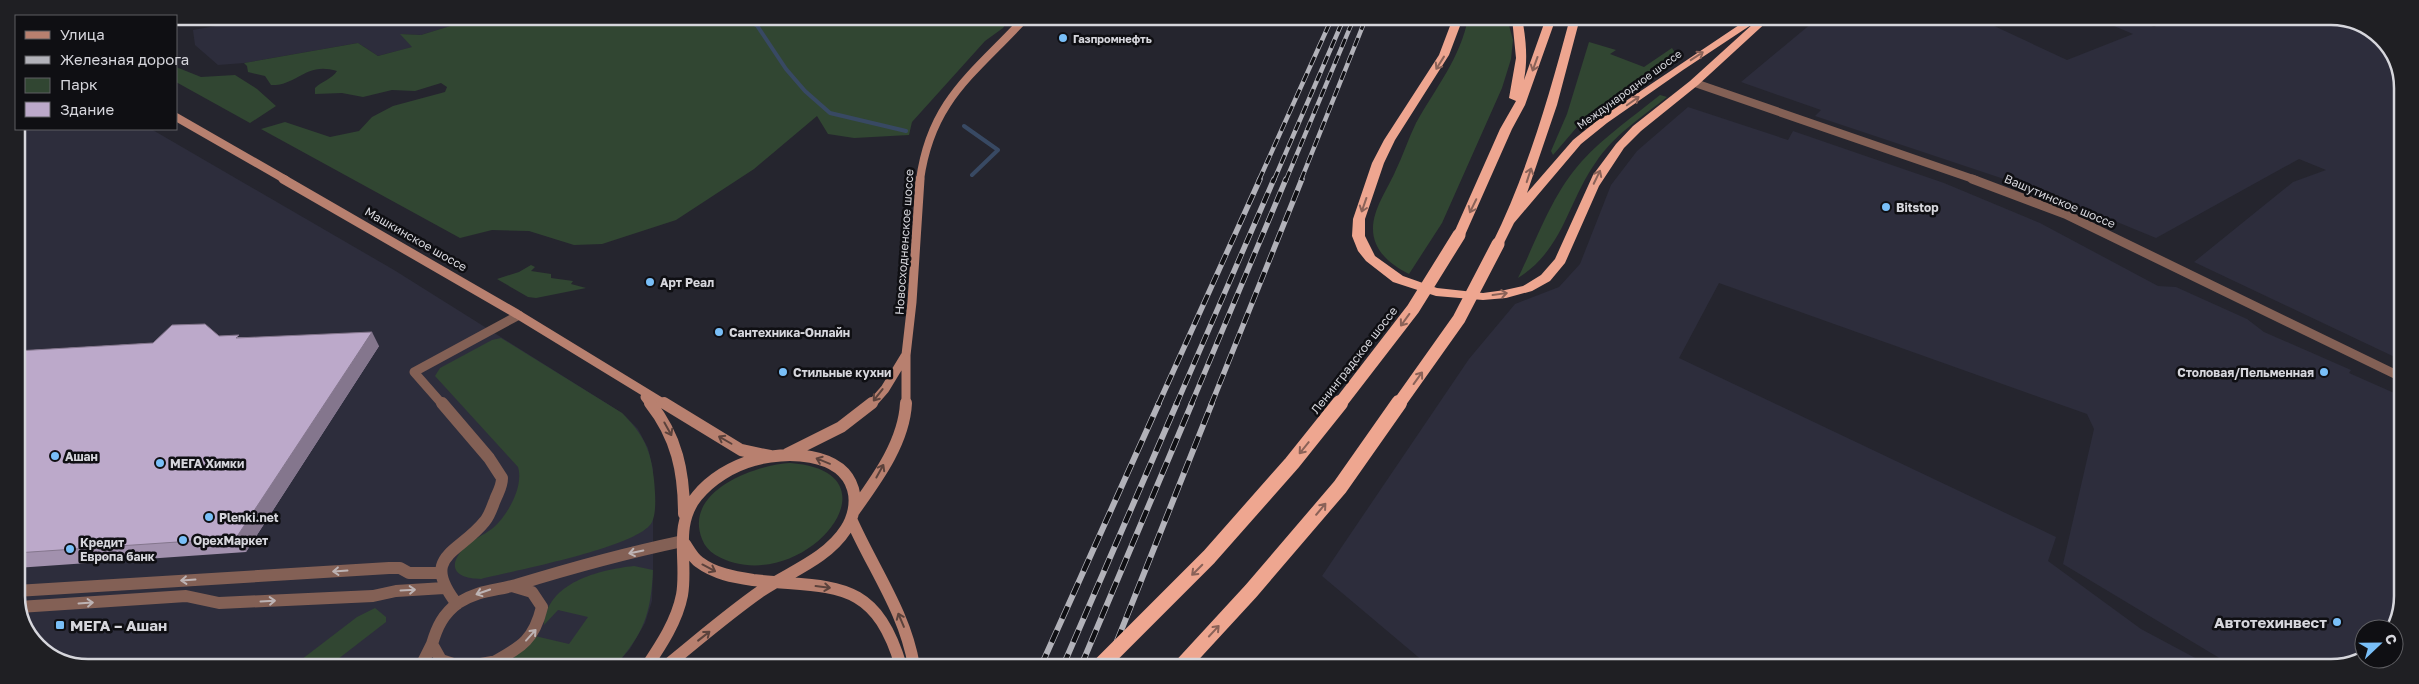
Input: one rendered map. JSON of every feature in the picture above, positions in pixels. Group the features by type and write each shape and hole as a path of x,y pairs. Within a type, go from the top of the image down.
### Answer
{"highway":[{"path":"1456,25 1444,56 1380,158 1358,227 1361,245 1374,262 1396,278 1426,290 1460,296 1493,296 1523,289 1546,277 1560,262 1601,168 1622,144 1695,83 1758,25"},
{"path":"1506,129 1521,73 1523,47 1518,25"},
{"name":"Ленинградское шоссе","path":"1107,659 1209,557 1292,463 1378,357 1413,309 1459,235 1483,186 1506,129 1520,105 1549,25"},
{"path":"1188,659 1251,591 1340,487 1459,319 1511,220 1527,183 1573,25"},
{"name":"Международное шоссе","path":"1511,220 1577,142 1603,121 1744,25"}],"main road":[{"name":"Новосходненское шоссе","path":"852,515 899,436 904,422 907,394 906,355 912,322 918,205 926,152 931,133 941,111 959,86 1018,25"},
{"name":"Машкинское шоссе","path":"178,118 519,315 639,390 741,450 752,454 770,456"},
{"name":"Новосходненское шоссе","path":"785,455 849,422 870,406 906,355"},
{"name":"Машкинское шоссе","path":"639,390 665,423 677,445 684,492 684,519"},
{"path":"652,659 667,634 682,596 684,578 684,519 695,498 715,479 741,465 770,456 813,457 825,461 844,473 854,491 852,515 837,540 814,559 774,582 675,659"},
{"path":"852,515 910,640 913,659"},
{"path":"684,541 695,560 704,567 716,572 774,582 838,588 859,597 869,605 883,624 898,659"},
{"path":"746,577 773,574 800,566"}],"street":[{"name":"Вашутинское шоссе","path":"1695,83 1778,114 2000,189 2065,214 2394,374"},
{"path":"458,604 444,588 439,574 447,555 488,518 501,488 502,479 491,461 414,372 519,315"},
{"path":"424,659 432,644 438,623 458,604 484,590 511,586 610,557 684,541"},
{"path":"25,590 389,568 400,568 409,573 439,574"},
{"path":"498,659 519,648 537,628 542,607 532,592 511,586"},
{"path":"26,607 186,596 219,603 373,596 396,591 444,588"},
{"path":"432,644 440,659"}],"shaded area":[{"path":"221,25 454,25 421,35 401,34 413,47 378,56 358,43 244,63 218,65 195,45 193,30"},
{"path":"1810,25 1992,25 2067,60 2133,34 2112,25 2149,25 2154,27 2159,25 2331,25 2355,30 2366,36 2381,50 2391,68 2394,84 2394,357 2194,262 2293,182 2326,170 2299,159 2156,238 2049,194 1815,116 1821,110 1741,82"},
{"path":"1688,107 1788,140 1793,131 1944,183 2040,223 2158,286 2176,287 2247,319 2264,332 2351,370 2349,373 2394,393 2394,596 2389,619 2354,619 2354,654 2343,658 2221,659 2063,564 2094,429 2087,414 1719,283 1679,358 2056,537 2048,561 2141,629 2197,659 1421,659 1322,576 1469,359 1515,304 1559,287 1580,264 1611,185 1637,151"},
{"path":"25,130 153,130 394,270 622,413 638,429 648,448 653,469 652,601 645,623 630,649 621,659 88,659 72,657 53,648 33,627 25,600"}],"green space":[{"path":"454,25 1005,25 985,41 912,122 909,135 854,138 828,134 817,116 754,169 676,220 602,244 574,245 529,231 492,230 460,238 261,129 285,122 330,137 359,131 372,117 393,106 445,92 447,87 441,83 415,91 392,90 363,97 342,93 315,94 315,88 337,71 317,69 288,82 271,85 265,76 248,72 247,66 244,63 358,43 378,56 412,47 400,34 421,35"},
{"path":"1466,25 1509,25 1513,40 1511,59 1502,88 1442,223 1409,274 1390,262 1376,244 1373,229 1375,214 1416,123 1460,46"},
{"path":"1589,42 1616,50 1610,54 1644,67 1672,48 1676,55 1675,61 1583,120 1553,155 1551,151 1567,114"},
{"path":"178,68 201,77 235,75 257,89 276,106 250,123 178,83"},
{"path":"1660,95 1667,97 1629,127 1603,152 1586,178 1563,225 1546,253 1518,278 1554,202 1571,174 1600,143"},
{"path":"531,265 535,267 531,271 551,274 551,278 573,281 571,284 586,288 536,298 528,297 497,279 519,272"},
{"path":"501,338 622,413 630,421 641,436 651,460 655,490 655,513 652,522 642,531 601,549 546,564 474,579 458,572 455,568 457,557 465,547 493,528 504,516 517,491 519,483 518,467 435,376 440,368 492,340"},
{"path":"790,463 822,470 839,485 842,503 834,524 817,542 793,557 765,565 735,563 711,552 702,539 699,522 703,507 712,494 742,475 775,465"},
{"path":"634,566 653,570 648,611 639,633 621,659 512,659 535,636 569,644 588,617 558,610 544,625 547,610 554,598 565,588 577,581 591,575"},
{"path":"375,608 386,617 386,622 338,659 302,659 357,617"}],"building":[{"name":"МЕГА Химки","path":"205,324 219,336 239,335 236,338 372,332 236,538 25,552 25,350 153,343 172,325"}],"waterway":[{"path":"757,25 786,69 805,91 830,113 906,131"},
{"path":"964,126 998,150 972,175"}],"railway":[{"path":"1259,180 1329,25"},
{"path":"1274,180 1341,25"},
{"path":"1286,180 1351,25"},
{"path":"1301,180 1363,25"},
{"path":"1158,405 1260,179"},
{"path":"1176,405 1274,179"},
{"path":"1191,405 1286,179"},
{"path":"1211,405 1302,179"},
{"path":"1044,659 1159,403"},
{"path":"1066,659 1177,403"},
{"path":"1084,659 1192,403"},
{"path":"1110,659 1212,403"}],"place":[{"name":"Газпромнефть","path":"1063,38"},
{"name":"Bitstop","path":"1886,207"},
{"name":"Арт Реал","path":"650,282"},
{"name":"Сантехника-Онлайн","path":"719,332"},
{"name":"Стильные кухни","path":"783,372"},
{"name":"Столовая/Пельменная","path":"2324,372"},
{"name":"Ашан","path":"55,456"},
{"name":"МЕГА Химки","path":"160,463"},
{"name":"Plenki.net","path":"209,517"},
{"name":"ОрехМаркет","path":"183,540"},
{"name":"Кредит Европа банк","path":"70,549"},
{"name":"Автотехинвест","path":"2337,622"},
{"name":"МЕГА – Ашан","path":"60,625"}]}
